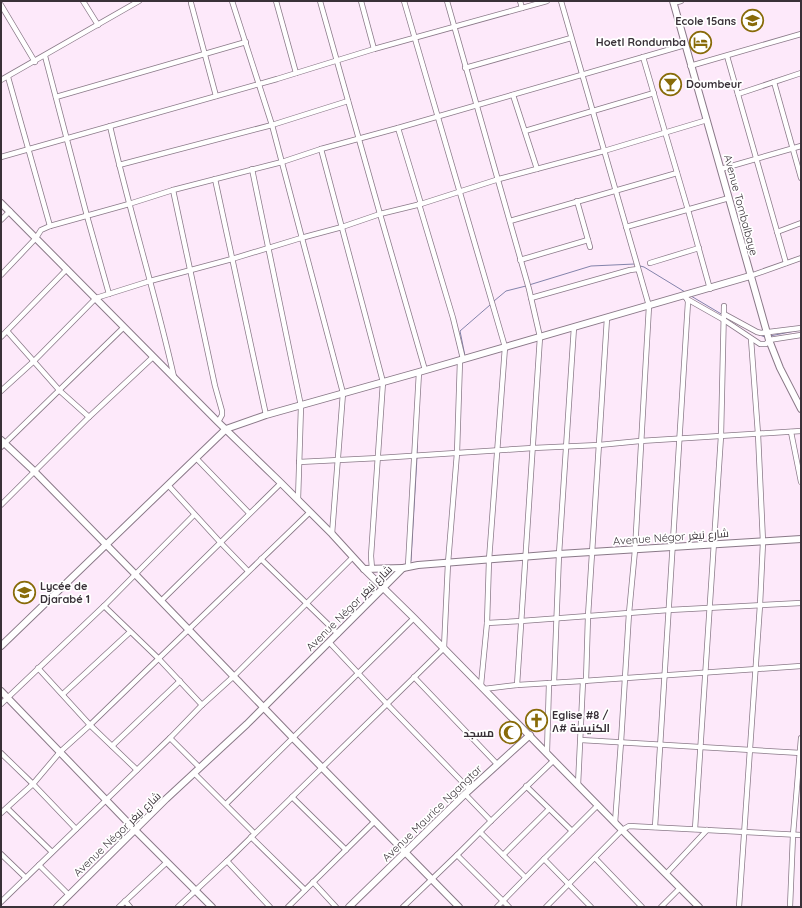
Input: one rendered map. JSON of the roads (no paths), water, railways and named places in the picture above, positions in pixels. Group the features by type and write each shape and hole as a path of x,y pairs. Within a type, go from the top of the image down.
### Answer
{"street":[{"path":"84,1 98,25"},
{"path":"1,80 98,25 130,3 139,1"},
{"path":"197,1 191,2 216,96"},
{"path":"232,1 272,125 343,393 332,534"},
{"path":"276,1 296,73"},
{"path":"320,1 380,214 422,371 405,567 364,569"},
{"path":"361,1 374,49"},
{"path":"404,1 505,347 489,560 487,623 482,687"},
{"path":"447,1 465,68 499,179 520,260 528,283 540,337 517,685"},
{"path":"520,1 522,8"},
{"path":"1,157 259,84 374,49 547,1"},
{"path":"561,1 649,306 640,441 635,550 629,613 615,823"},
{"path":"673,2 680,1"},
{"name":"Avenue Tombalbaye","path":"673,2 769,340 780,368 801,409"},
{"path":"1,5 35,62"},
{"path":"690,66 801,34"},
{"path":"465,68 571,38"},
{"path":"56,97 246,42"},
{"path":"1,275 36,238 41,230 50,226 173,190 282,162 321,149 685,45"},
{"path":"45,56 109,294"},
{"path":"727,56 786,263"},
{"path":"643,57 710,289"},
{"path":"738,94 801,73"},
{"path":"8,77 27,149 50,226"},
{"path":"774,82 801,178"},
{"path":"525,131 654,93"},
{"path":"513,95 538,169"},
{"path":"119,165 272,125 348,101"},
{"path":"1,391 34,361 96,298 150,281 342,227 380,214 420,204 499,179 665,134 707,120"},
{"path":"110,126 129,204 165,336 174,378"},
{"path":"178,907 227,862 444,648 448,563 457,453 461,359 453,318 398,128"},
{"path":"721,170 801,146"},
{"path":"321,149 383,382 372,568"},
{"path":"252,170 301,406 298,500"},
{"path":"510,221 677,173"},
{"path":"215,179 266,415"},
{"path":"173,190 215,386 222,411 222,416 218,422"},
{"path":"626,227 729,198"},
{"path":"577,201 590,247"},
{"path":"1,203 96,298 123,328 281,482 364,569 444,648 699,907"},
{"path":"1,220 10,211"},
{"path":"777,232 801,223"},
{"path":"520,260 588,240"},
{"path":"650,263 699,248"},
{"path":"1,646 226,429 266,415 574,327 685,297 693,293 710,289 801,258"},
{"path":"531,298 638,268"},
{"path":"1,337 67,269"},
{"path":"685,297 724,320 760,344 766,344 769,340 801,336"},
{"path":"655,827 680,438 685,297"},
{"path":"695,829 721,436 724,306"},
{"path":"724,313 756,332 767,333 801,328"},
{"path":"578,785 607,318"},
{"path":"547,752 574,327"},
{"path":"123,328 60,390 2,443 34,471 374,822 459,907"},
{"path":"7,331 60,390 89,417"},
{"path":"739,907 756,669 763,542 758,434 751,339"},
{"path":"1,505 89,417 153,356"},
{"path":"299,462 338,461 498,450 600,445 680,438 801,431"},
{"path":"791,432 801,482"},
{"path":"196,458 249,513"},
{"path":"161,601 281,482"},
{"path":"168,485 194,515 248,571"},
{"path":"1,813 33,784 60,752 90,725 310,512"},
{"path":"1,704 104,606 194,515"},
{"name":"Avenue Négor شارع نيغر","path":"59,906 68,895 263,708 405,567 526,556 801,539"},
{"path":"1,902 202,705 234,676 353,557"},
{"path":"261,559 338,634"},
{"path":"487,623 709,607 801,603"},
{"path":"104,606 159,658 202,705"},
{"path":"226,804 414,618"},
{"path":"63,694 130,632"},
{"path":"329,642 468,792 491,821"},
{"path":"482,687 801,666"},
{"path":"38,668 90,725 137,770"},
{"path":"414,676 497,764"},
{"path":"112,746 180,682"},
{"path":"1,690 135,830 212,907"},
{"name":"Avenue Maurice Ngangtar","path":"349,907 497,764 530,735"},
{"path":"170,738 200,768"},
{"path":"790,907 801,738"},
{"path":"581,740 800,753"},
{"path":"2,755 33,784 76,829"},
{"path":"405,906 554,760"},
{"path":"194,773 226,804 305,890"},
{"path":"526,786 572,831"},
{"path":"292,797 346,850"},
{"path":"497,907 598,805"},
{"path":"7,808 52,852"},
{"path":"503,855 549,809"},
{"path":"288,907 374,822"},
{"path":"546,907 622,830 629,826 801,835"},
{"path":"666,874 707,830"},
{"path":"480,832 526,877"},
{"path":"1,854 26,878"},
{"path":"457,855 509,907"},
{"path":"595,858 642,907"},
{"path":"544,859 591,907"},
{"path":"119,907 167,862"},
{"path":"227,862 270,907"},
{"path":"39,865 68,895"},
{"path":"313,882 336,907"},
{"path":"661,907 680,888"},
{"path":"125,901 130,907"}],"waterway":[{"path":"529,285 591,266 635,264"},
{"path":"640,266 685,292"},
{"path":"494,301 506,291 526,286"},
{"path":"691,296 723,315"},
{"path":"465,356 460,331 490,305"},
{"path":"770,336 800,330"},
{"path":"757,334 765,337"},
{"path":"417,439 417,454"},
{"path":"411,561 417,457"}],"place":[{"name":"Ecole 15ans","path":"752,21"},
{"name":"Hoetl Rondumba","path":"701,42"},
{"name":"Doumbeur","path":"670,84"},
{"name":"Lycée de Djarabé 1","path":"25,592"},
{"name":"Eglise #8 / الكنيسة #٨","path":"536,721"},
{"name":"مسجد","path":"510,733"}]}
